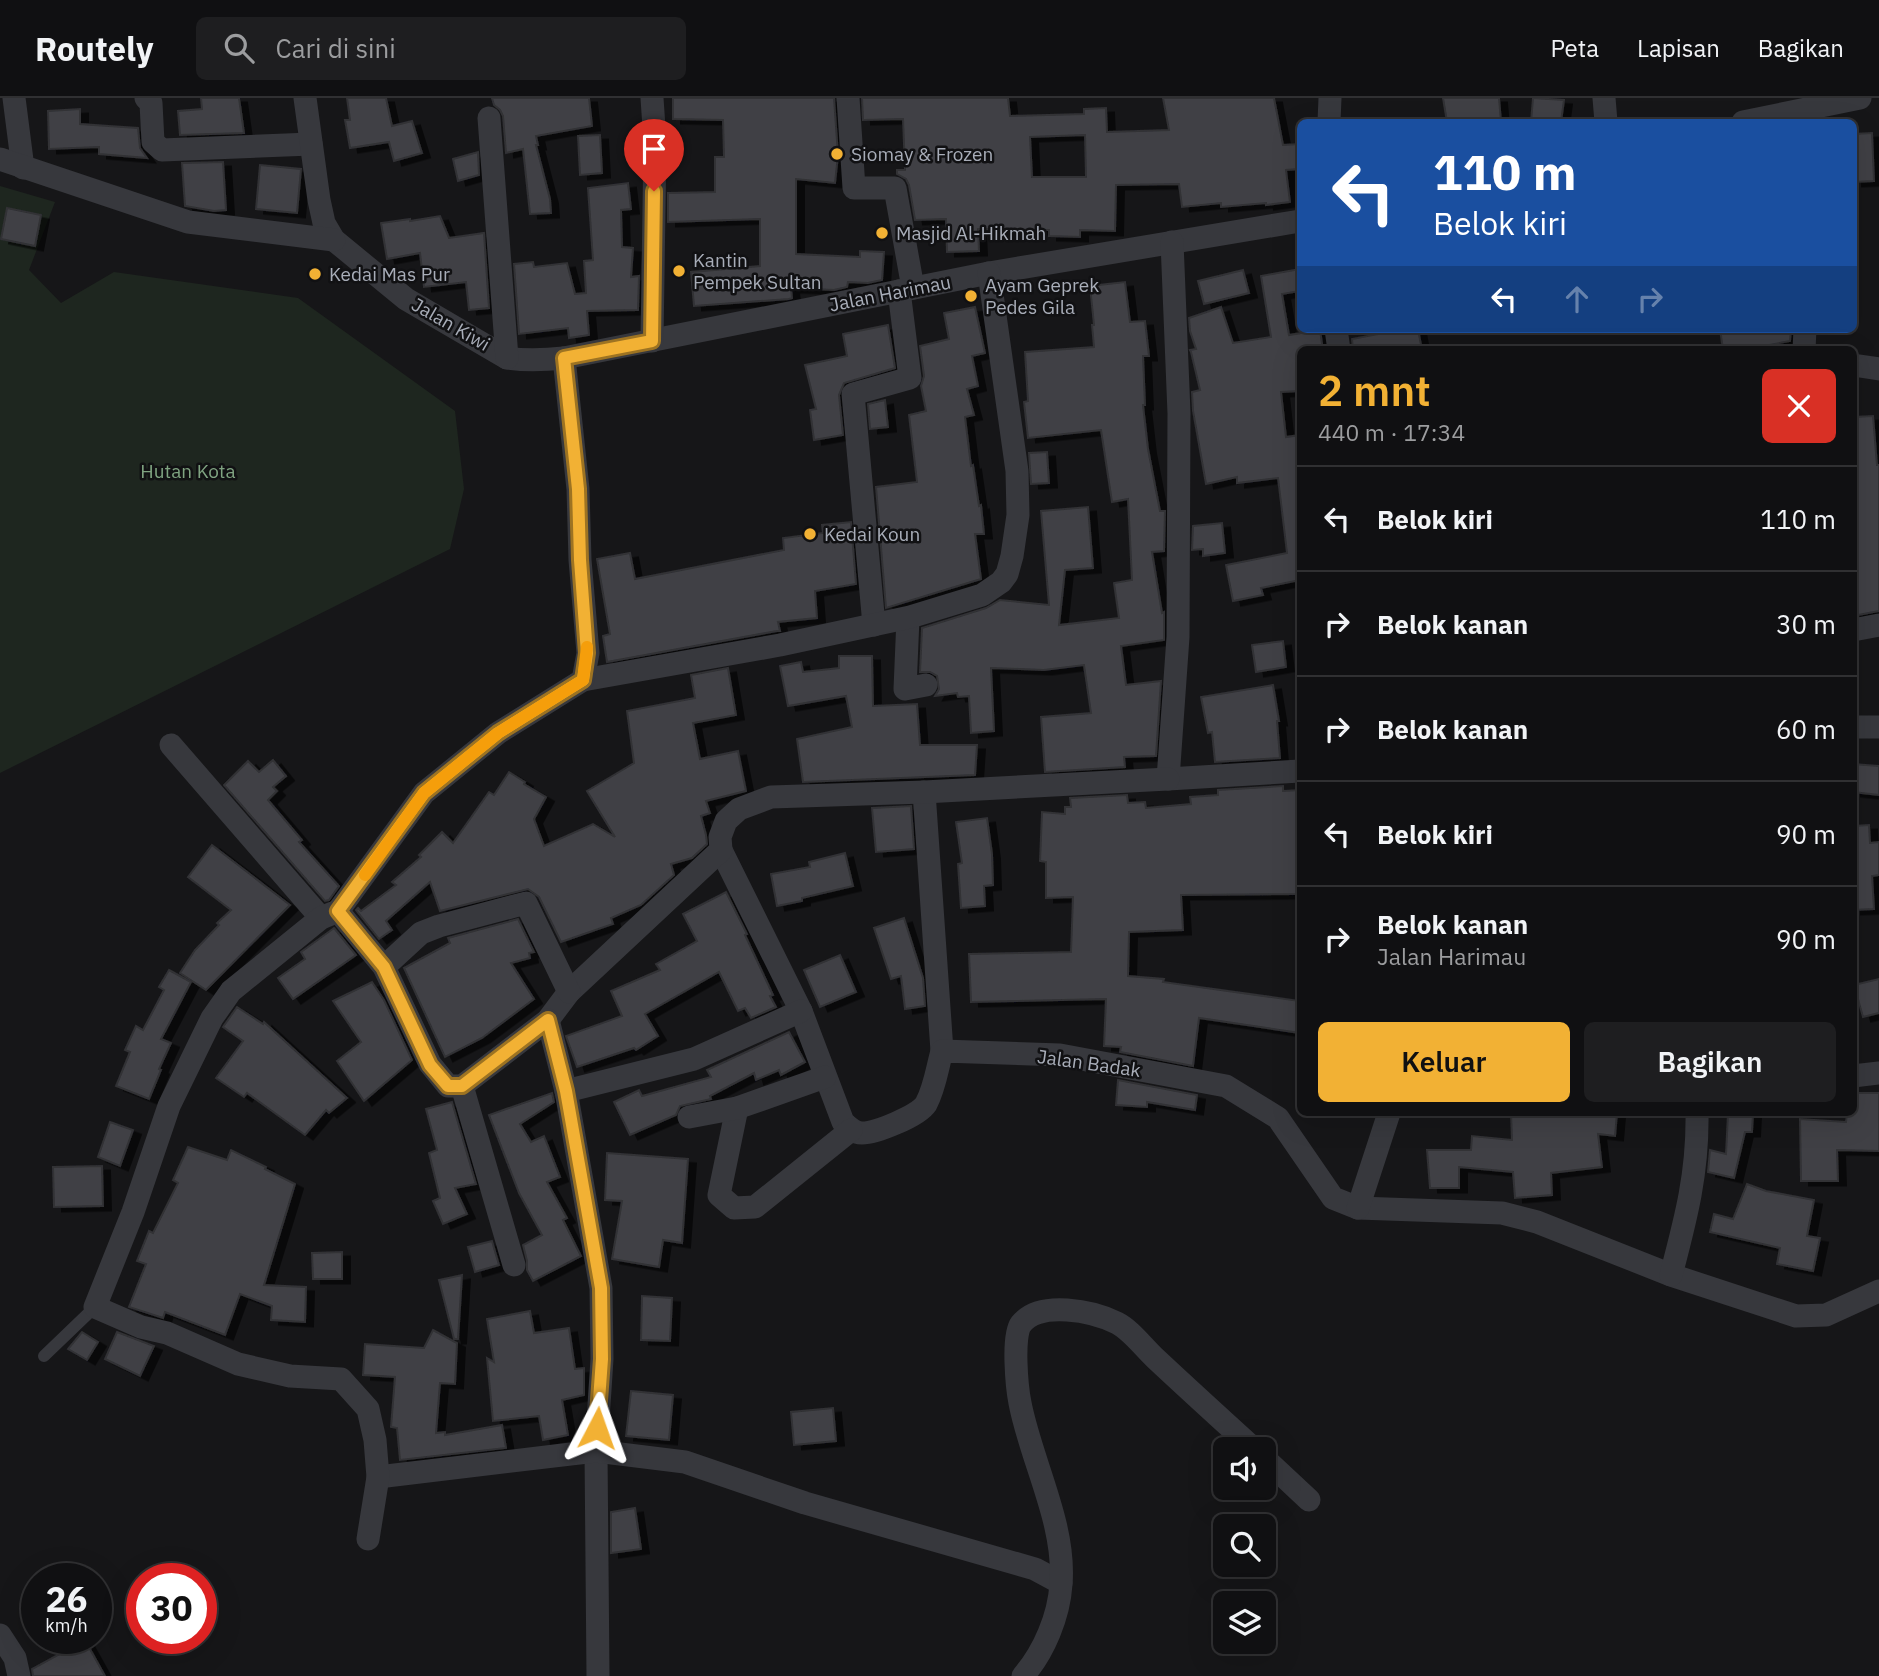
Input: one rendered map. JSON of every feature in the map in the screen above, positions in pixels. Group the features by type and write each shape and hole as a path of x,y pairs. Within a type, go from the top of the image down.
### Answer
{"street":[{"path":"14,98 23,167"},
{"path":"146,98 151,103 153,142 162,150 311,145"},
{"name":"Jalan Kiwi","path":"305,98 324,223 334,240 370,272 407,299 508,358 534,361 564,358"},
{"path":"652,98 652,341"},
{"path":"848,98 854,188 895,188 906,290 909,378 853,394 874,625"},
{"path":"1329,119 1330,98"},
{"path":"1604,98 1606,119"},
{"path":"1748,119 1770,107 1809,116 1860,98"},
{"path":"489,118 508,358"},
{"path":"0,159 188,222 334,240"},
{"name":"Jalan Harimau","path":"564,358 989,273 1297,221"},
{"path":"1168,779 1178,624 1179,413 1172,242"},
{"path":"368,1539 378,1477 375,1440 368,1409 341,1379 290,1376 238,1364 167,1333 141,1327 95,1307 133,1212 169,1106 212,1018 231,990 330,914 424,793 498,733 583,680 780,645 908,618 982,595 1000,582 1007,574 1012,556 1018,514 1017,471 989,273"},
{"path":"564,358 578,489 587,653 583,680"},
{"path":"1857,366 1879,369"},
{"path":"908,618 905,689 926,685"},
{"path":"1857,629 1879,625"},
{"path":"1857,727 1879,727"},
{"path":"171,745 330,914 384,967 430,1065 448,1086 462,1086 548,1020 569,992 721,850"},
{"path":"924,792 942,1051 930,1094 918,1113 862,1133 847,1126 825,1077 801,1011 721,850 720,837 726,821 740,809 771,797 924,792 1297,771"},
{"path":"384,967 421,933 526,904 569,992"},
{"path":"566,1091 694,1059 801,1011"},
{"path":"548,1020 566,1091 601,1288 602,1359 596,1451 598,1676"},
{"name":"Jalan Badak","path":"942,1051 1060,1055 1176,1075 1226,1087 1278,1118 1333,1198 1358,1208"},
{"path":"1857,1076 1879,1073"},
{"path":"689,1117 737,1108 825,1077"},
{"path":"462,1086 514,1265"},
{"path":"737,1108 719,1195 734,1208 755,1207 847,1126"},
{"path":"1388,1116 1358,1208 1502,1213 1537,1222 1671,1275 1805,1317 1826,1315 1879,1292"},
{"path":"1671,1275 1692,1194 1698,1144 1697,1116"},
{"path":"1023,1676 1041,1650 1055,1616 1061,1583 1058,1539 1020,1402 1016,1339 1021,1325 1035,1314 1058,1309 1085,1313 1117,1323 1241,1437"},
{"path":"378,1477 596,1451 685,1462 805,1503 1034,1569 1061,1583"},
{"path":"1276,1469 1309,1500"},
{"path":"0,1635 15,1658 19,1676"}],"lane":[{"path":"44,1356 95,1307"}],"green space":[{"name":"Hutan Kota","path":"0,186 55,202 29,270 61,303 114,272 298,298 455,411 464,489 450,549 0,773"}],"building":[{"path":"201,98 239,98 244,133 180,135 178,111 202,109"},
{"path":"347,98 386,98 392,126 412,121 422,153 394,161 389,142 350,148 345,120 350,120"},
{"path":"492,98 589,98 592,126 536,136 551,213 530,214 523,149 506,153 503,116"},
{"path":"673,98 834,98 838,155 835,183 796,179 796,254 860,257 860,251 884,252 882,280 868,283 848,282 847,287 834,290 791,288 792,298 789,299 694,306 691,272 760,266 760,219 668,222 668,193 715,192 715,157 724,157 723,120 673,119"},
{"path":"862,98 1008,98 1010,116 1084,114 1084,109 1106,108 1107,132 1169,130 1163,98 1274,98 1283,145 1297,144 1297,169 1286,170 1290,202 1221,207 1221,203 1182,207 1179,184 1116,185 1115,231 1080,230 1080,237 1049,236 1049,230 978,229 979,251 947,252 946,219 915,220 909,185 906,179 897,174 897,170 905,170 903,119 863,120","holes":["1085,135 1086,177 1032,177 1030,137"]},
{"path":"1443,98 1499,98 1501,119 1446,119"},
{"path":"1533,98 1564,100 1561,119 1531,119"},
{"path":"80,109 80,124 138,128 140,148 147,158 99,154 99,147 49,149 48,111"},
{"path":"1872,133 1874,181 1857,182 1857,134"},
{"path":"600,135 602,173 580,175 578,136"},
{"path":"478,152 479,175 458,181 453,159"},
{"path":"223,162 226,210 214,211 185,206 182,163"},
{"path":"260,165 301,169 297,213 256,209"},
{"path":"628,183 631,209 621,210 622,247 633,248 631,277 639,276 638,310 587,311 589,335 569,338 568,328 519,334 514,264 533,262 534,267 567,263 575,294 586,293 584,261 593,260 588,188"},
{"path":"7,208 41,215 35,246 1,239"},
{"path":"440,216 449,238 484,233 489,308 469,310 466,282 424,287 420,253 387,259 381,223"},
{"path":"1243,270 1249,293 1204,304 1198,281"},
{"path":"1297,270 1297,292 1282,294 1289,335 1320,333 1322,346 1297,346 1297,391 1281,392 1286,437 1297,435 1297,581 1261,588 1263,595 1233,601 1226,565 1287,553 1278,478 1237,483 1237,477 1206,484 1193,411 1192,392 1200,390 1190,350 1196,349 1189,318 1221,307 1233,343 1271,337 1261,276"},
{"path":"1125,282 1130,322 1145,321 1149,356 1143,356 1143,405 1160,511 1165,511 1164,551 1152,552 1162,613 1164,612 1164,640 1121,646 1126,685 1161,681 1156,756 1124,757 1125,767 1045,772 1041,717 1091,713 1084,665 1044,670 991,668 994,731 971,733 969,696 958,697 957,693 935,696 939,689 937,676 930,672 920,672 922,628 986,608 1000,600 1049,605 1041,511 1088,507 1093,568 1065,570 1059,625 1119,618 1114,583 1132,580 1128,499 1112,502 1101,430 1028,438 1024,402 1028,401 1025,352 1094,347 1090,286"},
{"path":"975,307 985,353 972,356 978,386 967,389 974,415 965,417 984,534 975,534 981,579 886,608 876,487 917,482 909,415 926,411 921,386 924,376 920,346 949,339 944,313"},
{"path":"888,325 895,368 844,383 839,395 843,435 814,440 810,410 816,409 805,365 847,356 843,334"},
{"path":"1383,333 1419,333 1421,346 1353,346 1352,339"},
{"path":"1721,333 1791,333 1790,341 1764,346 1722,346"},
{"path":"885,400 888,427 870,429 868,404"},
{"path":"1873,416 1879,465 1879,611 1857,615 1857,417"},
{"path":"1047,452 1049,483 1031,484 1029,453"},
{"path":"851,522 856,584 815,591 817,618 778,622 780,631 607,662 603,636 610,634 597,559 630,553 635,579 784,550 783,538 823,533 822,525"},
{"path":"1222,523 1225,553 1203,556 1203,549 1192,550 1193,526"},
{"path":"1283,641 1286,667 1256,672 1252,645"},
{"path":"839,656 872,656 873,706 917,704 920,745 977,745 975,775 803,782 797,739 852,727 846,696 788,706 780,666 801,662 803,672 839,668"},
{"path":"728,668 736,715 693,723 700,759 738,751 746,791 706,801 710,813 701,816 707,844 692,858 671,864 674,875 641,905 611,918 613,924 561,942 539,897 528,889 440,911 430,882 386,921 392,930 379,939 356,910 358,908 361,911 396,885 392,882 421,857 419,855 442,832 453,843 489,792 494,795 509,772 546,797 534,819 544,846 593,824 615,837 587,791 634,763 627,711 695,698 691,675"},
{"path":"1273,685 1279,721 1280,758 1215,762 1212,732 1208,733 1201,697"},
{"path":"273,760 286,776 273,787 277,791 268,800 302,840 299,842 339,886 329,900 325,901 224,785 248,761 259,772"},
{"path":"1857,764 1879,766 1879,795 1857,792"},
{"path":"1283,786 1283,791 1297,790 1297,894 1181,895 1183,930 1129,932 1128,976 1164,979 1163,982 1297,1001 1297,1033 1199,1018 1193,1066 1120,1052 1121,1047 1104,1046 1106,999 971,1002 969,954 1071,952 1073,897 1046,898 1046,862 1040,861 1042,812 1065,814 1065,807 1071,807 1070,798 1127,795 1128,803 1145,802 1146,808 1191,804 1190,797 1218,795 1218,790"},
{"path":"911,806 914,849 876,852 872,808"},
{"path":"987,818 993,885 984,886 985,906 961,908 958,864 962,863 956,822"},
{"path":"1869,825 1870,843 1879,842 1879,875 1872,876 1874,909 1857,910 1857,826"},
{"path":"212,845 290,905 206,990 180,973 195,950 231,910 188,877"},
{"path":"845,853 853,886 777,906 771,874 810,867 809,862"},
{"path":"726,892 747,934 745,935 776,1007 751,1018 745,1008 738,1011 719,972 645,1014 658,1036 636,1050 634,1048 577,1067 566,1036 622,1016 611,991 660,970 656,964 697,941 683,914"},
{"path":"904,918 923,978 925,1006 905,1009 901,976 891,979 874,928"},
{"path":"518,919 534,952 529,953 530,958 511,963 534,999 482,1038 445,1057 404,968 450,943 448,938"},
{"path":"334,928 356,955 293,999 278,978 305,959 301,952"},
{"path":"840,955 856,992 820,1007 804,970"},
{"path":"169,970 191,982 161,1039 171,1043 149,1099 116,1086 130,1052 125,1050 136,1026 143,1030 164,990 159,987"},
{"path":"1879,979 1879,1013 1863,1017 1857,984"},
{"path":"372,982 384,1000 412,1060 364,1101 337,1061 361,1042 333,1001"},
{"path":"237,1007 263,1024 264,1022 347,1098 329,1113 326,1110 305,1135 247,1093 244,1097 216,1078 243,1041 223,1027"},
{"path":"789,1032 805,1062 781,1075 779,1070 756,1080 754,1073 710,1096 711,1099 680,1106 676,1115 630,1135 614,1102 639,1090 642,1096 711,1077 707,1070"},
{"path":"1118,1080 1197,1095 1195,1110 1147,1102 1147,1107 1116,1105"},
{"path":"552,1093 554,1102 520,1124 531,1142 544,1136 560,1177 547,1182 567,1218 563,1220 581,1256 533,1281 527,1270 523,1245 542,1235 519,1193 489,1115"},
{"path":"1857,1093 1879,1093 1879,1151 1837,1150 1838,1181 1801,1181 1800,1119 1846,1122 1847,1116 1857,1116"},
{"path":"452,1102 476,1184 455,1188 467,1214 443,1224 433,1201 440,1198 429,1153 437,1150 426,1109"},
{"path":"1511,1116 1617,1116 1615,1136 1598,1134 1602,1167 1551,1173 1552,1195 1515,1198 1513,1172 1459,1167 1459,1188 1430,1188 1427,1150 1471,1150 1472,1136 1512,1140"},
{"path":"1728,1116 1753,1116 1752,1132 1745,1132 1734,1178 1708,1172 1710,1150 1726,1154"},
{"path":"110,1122 133,1130 120,1166 98,1157"},
{"path":"188,1147 227,1160 231,1150 295,1184 264,1285 306,1287 305,1322 271,1320 272,1306 240,1294 225,1335 165,1312 163,1318 129,1307 146,1264 137,1261 149,1231 153,1233 178,1183 173,1180"},
{"path":"607,1153 688,1159 682,1243 663,1240 659,1267 612,1259 622,1201 605,1200"},
{"path":"102,1166 103,1206 54,1207 53,1167"},
{"path":"1747,1184 1766,1191 1814,1200 1807,1236 1820,1238 1813,1271 1777,1264 1780,1248 1710,1232 1714,1214 1733,1219"},
{"path":"492,1241 499,1265 475,1272 468,1247"},
{"path":"342,1252 342,1279 313,1279 312,1253"},
{"path":"462,1275 458,1339 454,1339 439,1280"},
{"path":"642,1296 672,1298 670,1341 641,1340"},
{"path":"530,1311 534,1333 569,1328 575,1369 584,1368 584,1395 562,1400 568,1435 543,1440 539,1416 493,1421 487,1358 494,1362 487,1319"},
{"path":"433,1330 457,1343 455,1384 440,1383 436,1433 445,1432 445,1435 502,1425 506,1448 400,1460 397,1428 391,1427 395,1377 363,1375 365,1344 424,1348"},
{"path":"82,1332 98,1342 87,1360 68,1349"},
{"path":"117,1332 154,1346 140,1376 105,1359"},
{"path":"631,1391 673,1395 669,1440 626,1436"},
{"path":"833,1408 836,1441 794,1445 791,1412"},
{"path":"635,1508 641,1549 611,1553 611,1512"},
{"path":"59,1654 93,1654 105,1676 33,1676 32,1669"}],"slow traffic":[{"path":"365,875 424,793 498,733 583,680 587,647"}],"place":[{"name":"Siomay & Frozen","path":"837,154"},
{"name":"Masjid Al-Hikmah","path":"882,233"},
{"name":"Kantin Pempek Sultan","path":"679,271"},
{"name":"Kedai Mas Pur","path":"315,274"},
{"name":"Ayam Geprek Pedes Gila","path":"971,296"},
{"name":"Kedai Koun","path":"810,534"}],"route":[{"path":"597,1428 602,1359 601,1288 566,1091 548,1020 462,1086 448,1086 430,1065 384,967 338,911 424,793 498,733 583,680 587,653 586,623 580,560 578,489 564,358 652,341 654,191"}]}
